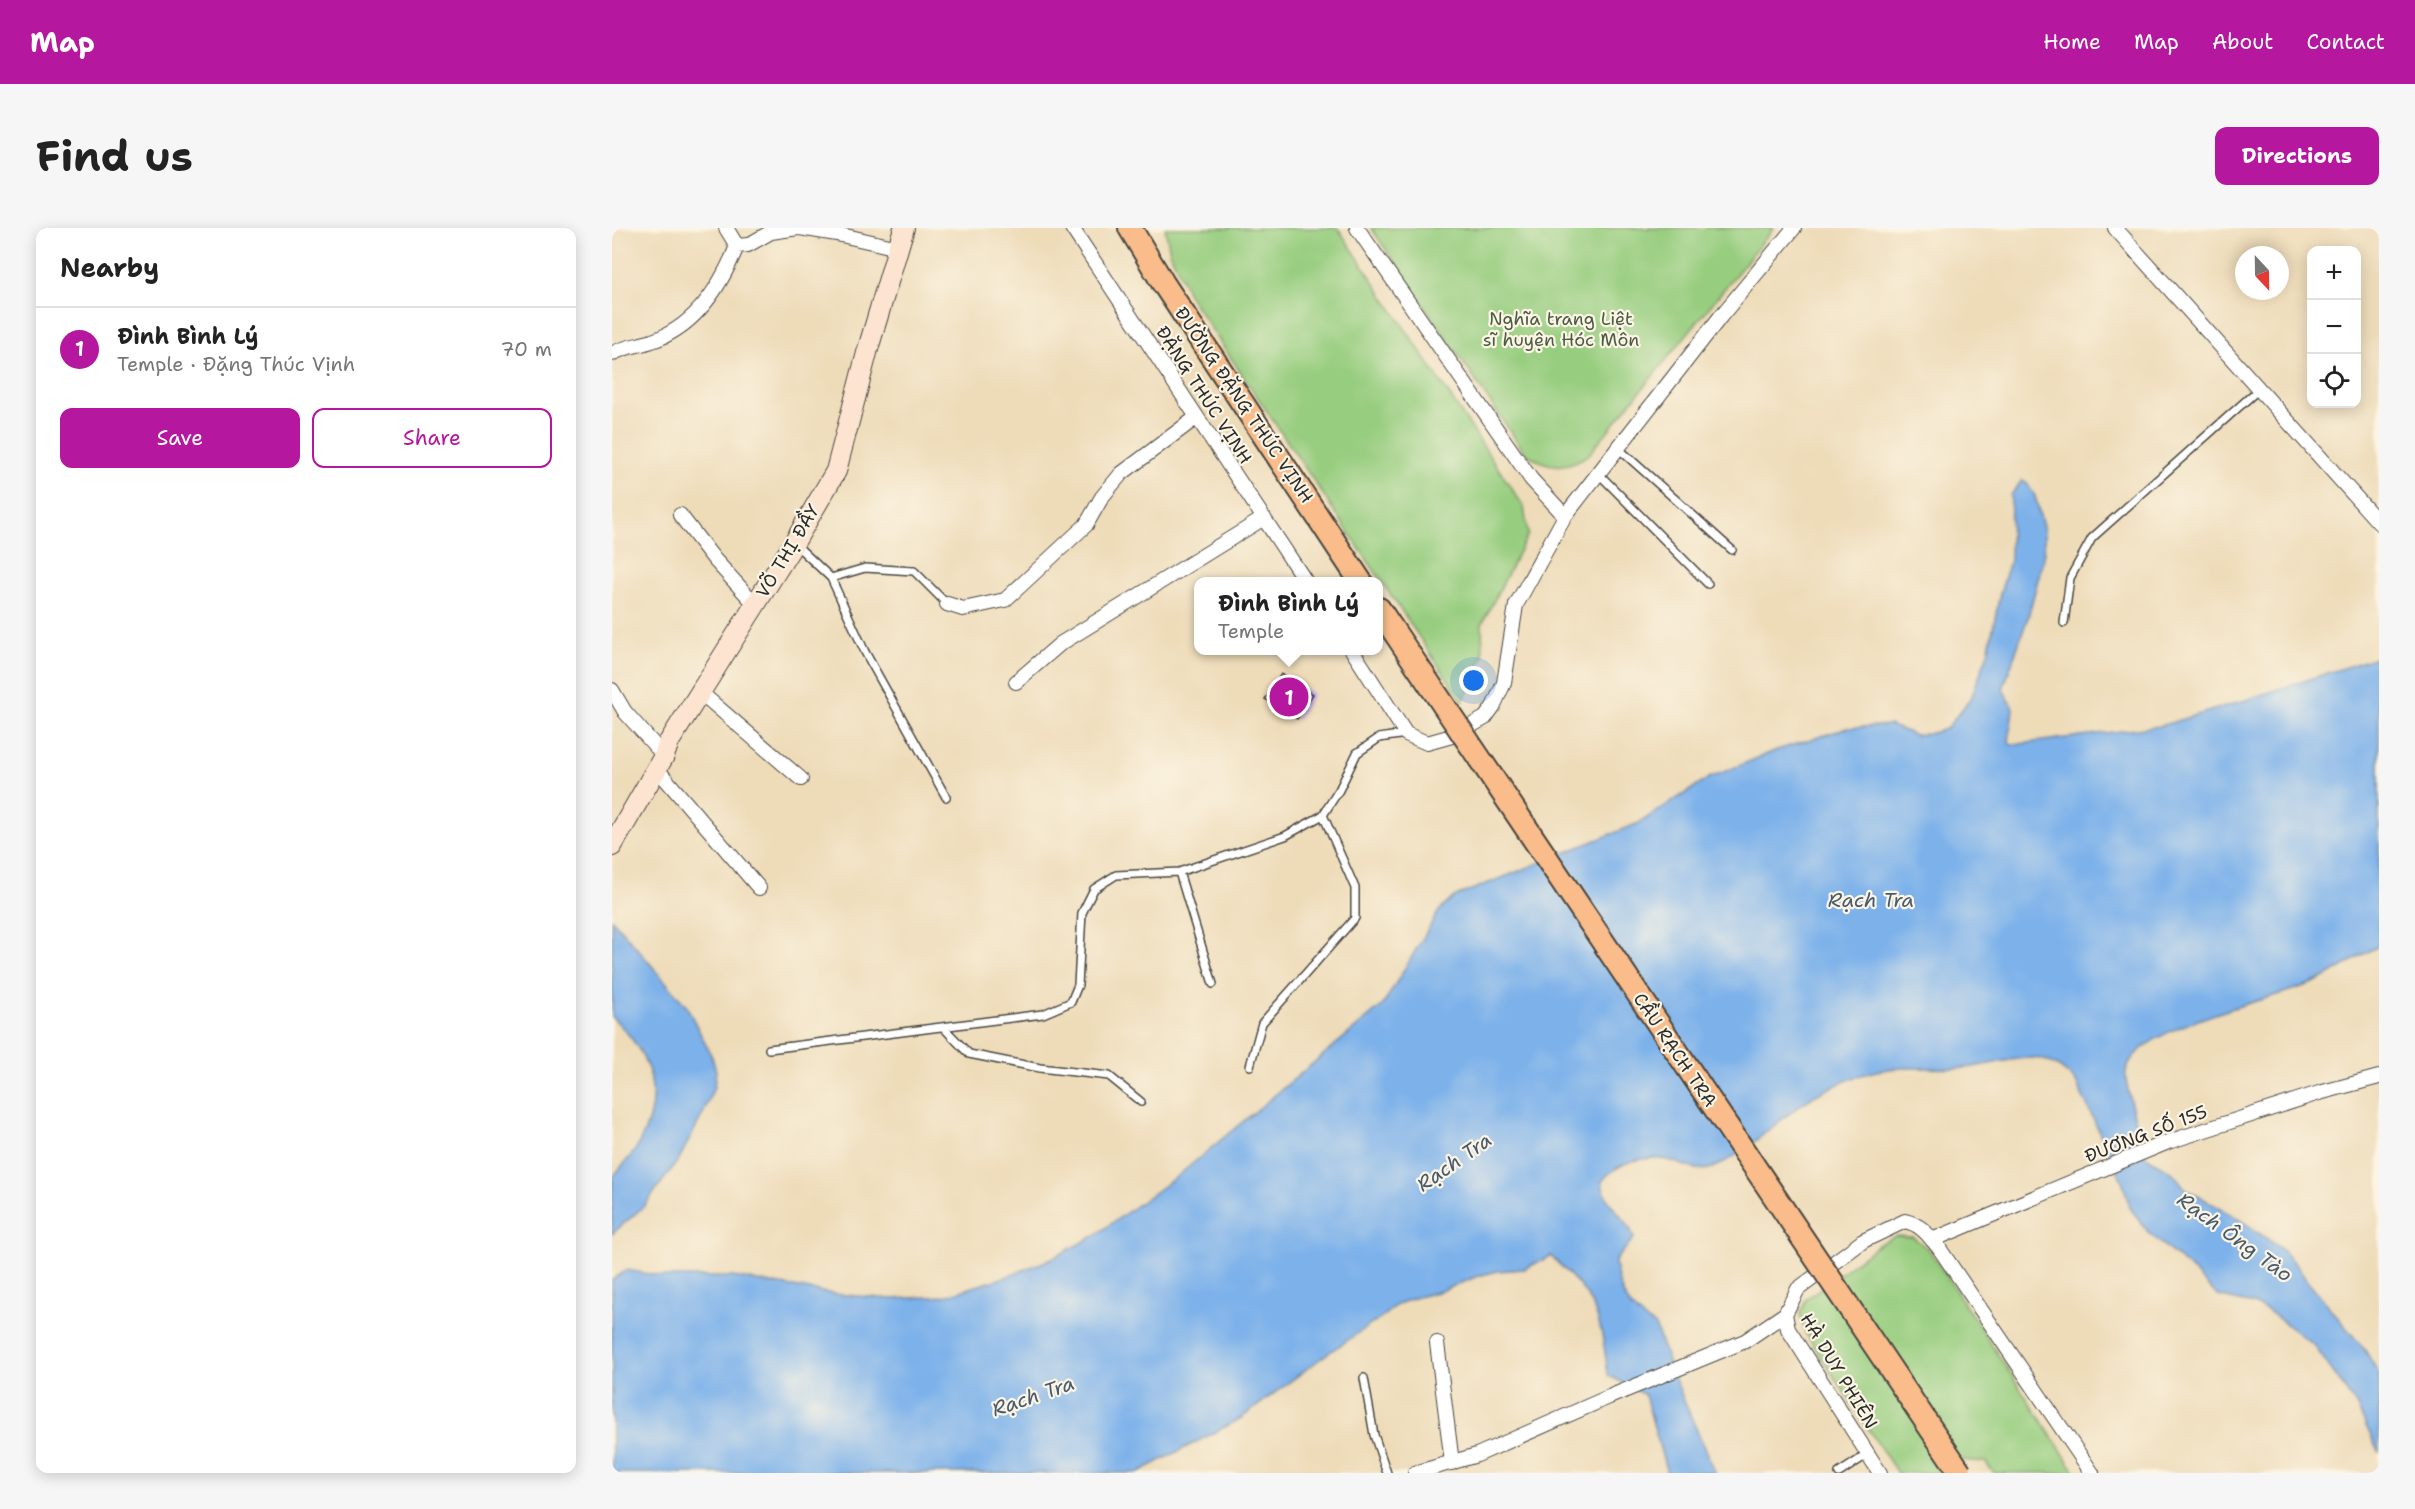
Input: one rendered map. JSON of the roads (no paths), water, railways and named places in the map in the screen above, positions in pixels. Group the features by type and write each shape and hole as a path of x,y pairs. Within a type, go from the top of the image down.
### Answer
{"main road":[{"name":"ĐƯỜNG ĐẶNG THÚC VỊNH","path":"1133,230 1163,283 1358,577"},
{"name":"CẦU RẠCH TRA","path":"1385,618 1960,1473"}],"street":[{"path":"726,228 737,246"},
{"path":"737,246 748,245 771,232 799,228 898,248"},
{"name":"VÕ THỊ ĐẦY","path":"612,846 661,762 669,742 756,605 836,471 868,349 904,228"},
{"name":"ĐẶNG THÚC VỊNH","path":"1072,228 1303,577"},
{"path":"1357,228 1531,479 1565,516"},
{"path":"1355,655 1406,734 1427,743 1452,736 1485,718 1504,684 1516,605 1565,516 1721,316 1794,228"},
{"path":"2115,228 2379,523"},
{"path":"612,354 620,349 654,341 681,325 709,300 728,269 737,246"},
{"path":"947,604 963,609 1005,600 1086,525 1102,497 1121,474 1197,417"},
{"path":"680,515 714,559 756,605"},
{"path":"1016,682 1060,644 1264,518"},
{"path":"612,690 661,762 759,888"},
{"path":"700,692 801,779"},
{"name":"ĐƯƠNG SỐ 155","path":"1932,1240 2149,1149 2319,1093 2379,1077"},
{"name":"HÀ DUY PHIÊN","path":"1880,1473 1788,1329 1785,1314 1798,1289 1863,1241 1905,1221 1917,1224 1932,1240"},
{"path":"1932,1240 2092,1473"},
{"path":"1415,1473 1452,1463 1502,1445 1609,1397 1745,1341 1785,1314"},
{"path":"1437,1343 1452,1463"}],"lane":[{"path":"2064,623 2070,578 2092,538 2259,389"},
{"path":"1618,448 1732,550"},
{"path":"1598,473 1708,584"},
{"path":"794,543 831,578 865,652 946,797"},
{"path":"831,578 865,568 914,571 947,604"},
{"path":"769,1049 1043,1014 1071,1002 1078,985 1082,913 1094,889 1116,875 1179,872 1285,836 1323,815 1339,790 1357,753 1379,738 1406,734"},
{"path":"1250,1066 1262,1023 1355,918 1355,888 1323,815"},
{"path":"1179,872 1213,984"},
{"path":"944,1028 969,1054 1041,1068 1109,1076 1142,1102"},
{"path":"1364,1378 1374,1435 1386,1473"},
{"path":"1839,1473 1868,1454"}],"water":[{"name":"Rạch Tra","path":"2022,480 2026,482 2035,496 2044,531 2044,557 2028,617 2003,689 2013,708 2009,742 2011,745 2160,726 2379,656 2379,946 2315,982 2208,1016 2153,1041 2135,1055 2126,1072 2126,1079 2146,1156 2173,1173 2185,1188 2242,1221 2280,1248 2365,1350 2379,1374 2379,1453 2356,1405 2314,1345 2267,1310 2253,1304 2218,1296 2148,1232 2130,1208 2123,1183 2076,1082 2052,1063 2026,1058 1966,1068 1898,1068 1870,1072 1816,1095 1740,1153 1712,1168 1697,1169 1662,1159 1643,1159 1616,1168 1602,1181 1607,1198 1626,1222 1634,1238 1615,1261 1622,1291 1631,1307 1655,1325 1671,1370 1715,1473 1667,1473 1645,1395 1608,1375 1602,1334 1591,1303 1576,1281 1551,1256 1524,1269 1498,1271 1478,1276 1393,1307 1240,1419 1137,1473 612,1473 612,1280 627,1270 666,1277 733,1277 835,1294 892,1299 944,1296 1006,1277 1051,1259 1094,1236 1180,1174 1383,1005 1439,911 1454,897 1639,823 1709,778 1777,750 1847,728 1889,725 1915,735 1946,729 1971,698 1988,653 2000,594 2010,560 2011,495"},
{"path":"612,919 687,1007 712,1057 716,1071 714,1087 703,1114 679,1159 645,1205 612,1234 613,1178 635,1149 647,1127 652,1092 645,1061 625,1031 612,1017"}],"place":[{"name":"Đình Bình Lý","path":"1289,697"}],"park label":[{"name":"Nghĩa trang Liệt sĩ huyện Hóc Môn","path":"1561,329"}],"water label":[{"name":"Rạch Ông Tào","path":"2235,1237"}]}
